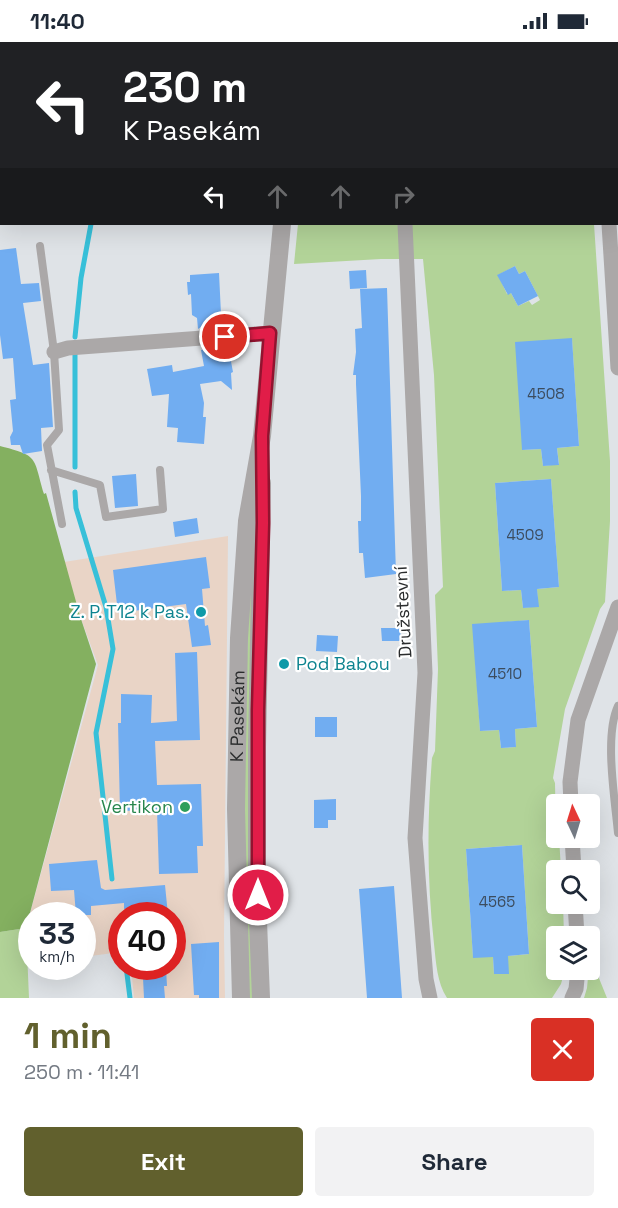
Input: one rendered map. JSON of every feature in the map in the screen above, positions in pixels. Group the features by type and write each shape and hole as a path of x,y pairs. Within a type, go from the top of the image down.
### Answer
{"street":[{"name":"K Pasekám","path":"241,998 236,809 239,638 248,521 262,436 282,225"},
{"name":"Družstevní","path":"405,225 425,673 415,838 426,979 430,998"},
{"path":"609,225 618,368"},
{"path":"54,352 68,348 270,333"},
{"name":"K Pasekám","path":"261,998 257,747 263,523 262,436"},
{"path":"571,794 578,720 618,608"},
{"path":"572,998 577,980"}],"lane":[{"path":"40,246 54,352 59,430 47,445 62,524"},
{"path":"51,470 100,485 106,517 163,509 160,470"},
{"path":"618,706 612,725 618,833"}],"shaded area":[{"path":"228,536 225,998 134,998 132,980 186,980 186,902 108,902 108,954 96,955 96,902 33,902 98,665 64,562"}],"green space":[{"path":"298,225 594,225 610,461 610,521 605,602 600,609 565,709 553,778 555,794 546,794 546,848 560,848 560,860 546,860 546,914 563,914 564,926 546,926 546,980 562,980 552,998 447,998 438,972 430,898 429,805 432,758 435,751 438,669 435,595 443,587 434,375 423,259 294,264","holes":["515,266 519,274 525,271 540,300 532,305 529,301 518,306 511,293 507,294 498,275","572,339 579,446 557,448 559,464 543,466 541,449 522,450","551,479 559,587 537,589 538,606 523,608 521,590 502,591 495,483","529,620 537,727 515,729 516,747 501,748 499,730 480,731 473,625","522,845 529,954 508,956 508,974 494,974 493,957 473,957 466,849"]},
{"path":"0,446 22,452 36,465 96,664 33,902 18,902 18,929 0,932"},
{"path":"252,569 248,848 253,998 249,998 244,847 246,685"},
{"path":"18,929 18,980 28,980 29,998 0,998 0,932"},
{"path":"588,980 600,980 607,998 584,998"}],"building":[{"path":"16,248 21,284 39,283 41,301 23,303 33,365 49,363 53,427 41,428 42,451 23,454 20,445 11,445 10,437 13,431 10,400 16,399 13,358 3,359 0,335 0,250"},
{"path":"515,266 519,274 525,271 538,296 518,306 511,293 508,295 497,275"},
{"path":"366,270 367,288 350,289 349,271"},
{"path":"219,273 221,314 198,329 197,318 192,315 191,294 188,295 187,282 190,282 190,275"},
{"path":"387,288 396,574 365,578 363,553 359,553 358,521 361,521 361,496 356,375 353,375 356,352 355,329 362,328 360,289"},
{"path":"572,338 579,446 557,448 559,465 543,466 541,449 522,450 515,342"},
{"path":"228,346 233,372 231,373 232,390 221,381 200,384 204,403 203,417 206,417 204,444 177,442 178,428 167,427 169,394 152,396 147,369 172,365 173,372 204,366 201,350"},
{"path":"136,474 138,506 115,508 112,476"},
{"path":"551,479 559,587 537,589 539,607 523,608 521,590 502,591 495,483"},
{"path":"197,518 199,533 175,537 173,522"},
{"path":"206,557 210,588 202,589 205,626 208,625 211,645 192,647 186,604 118,613 113,570"},
{"path":"529,620 537,727 515,729 516,747 501,748 499,730 480,731 472,624"},
{"path":"381,628 400,628 401,641 382,641"},
{"path":"317,635 338,636 337,652 316,651"},
{"path":"197,652 200,740 155,741 157,785 201,784 203,846 197,846 198,873 159,874 157,810 120,811 118,723 121,723 121,694 152,695 151,723 177,721 175,653"},
{"path":"315,717 337,717 337,737 315,737"},
{"path":"336,799 336,820 328,820 328,828 314,828 314,800"},
{"path":"522,845 529,954 508,956 509,974 494,974 493,957 473,958 466,849"},
{"path":"97,860 101,888 105,890 165,885 167,902 108,902 108,904 96,906 96,902 75,902 74,890 51,891 49,864"},
{"path":"394,886 402,998 367,998 359,889"},
{"path":"219,942 219,998 199,998 199,995 194,995 191,944"},
{"path":"143,980 167,980 167,986 164,986 165,998 144,998"}],"waterway":[{"path":"75,337 81,278 91,225"},
{"path":"75,351 75,467"},
{"path":"75,492 76,508 106,607 113,649 96,733 112,879"},
{"path":"128,980 130,998"}],"place":[{"name":"Z. P. T12 k Pas.","path":"201,612"},
{"name":"Pod Babou","path":"284,664"},
{"name":"Vertikon","path":"185,807"}],"route":[{"path":"225,337 270,333 262,436 263,523 258,674 258,895"}]}
